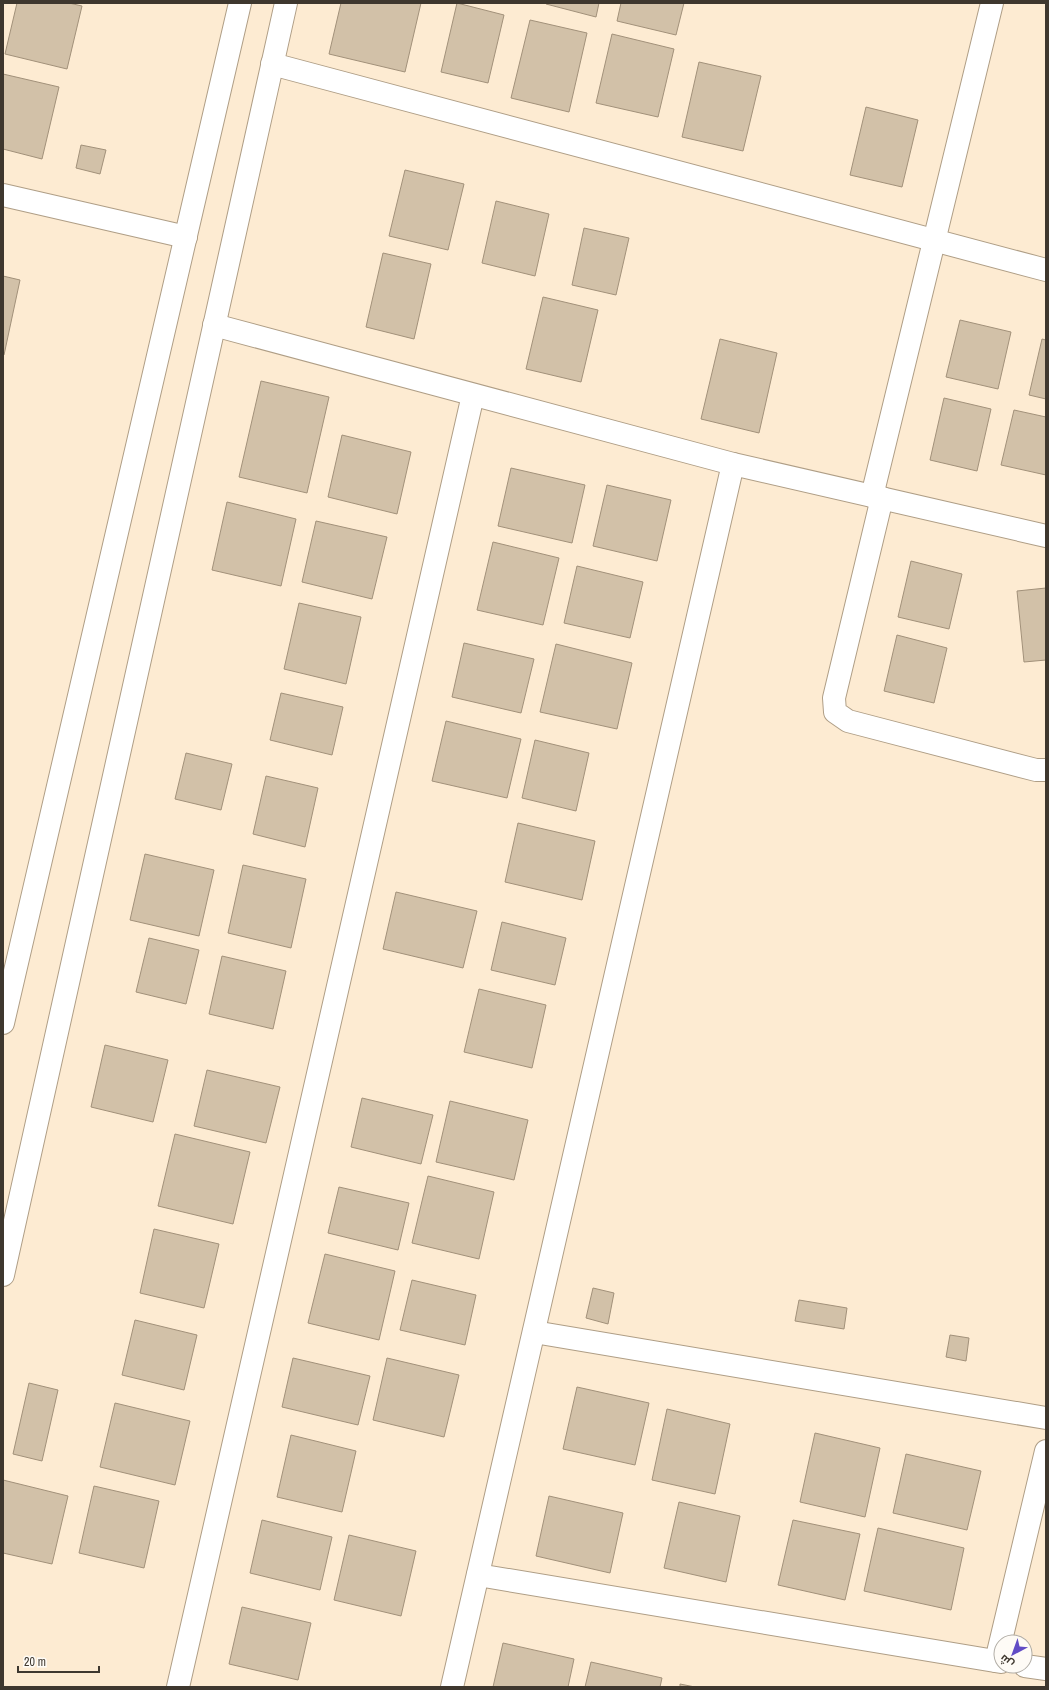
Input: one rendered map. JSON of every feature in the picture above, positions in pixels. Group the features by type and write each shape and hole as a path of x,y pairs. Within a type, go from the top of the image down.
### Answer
{"street":[{"path":"3,1023 240,3"},
{"path":"3,1275 286,3"},
{"path":"992,3 934,241 834,698 835,712 848,721 1036,770 1046,770"},
{"path":"272,64 1046,270"},
{"path":"3,196 186,237"},
{"path":"214,326 733,464 1046,536"},
{"path":"178,1687 473,395"},
{"path":"452,1687 733,464"},
{"path":"534,1332 1046,1418"},
{"path":"1004,1634 1046,1451"},
{"path":"478,1575 993,1660"},
{"path":"1033,1667 1046,1669"}],"building":[{"path":"17,3 69,3 82,6 67,69 5,54"},
{"path":"341,3 421,3 405,72 329,54"},
{"path":"457,3 504,15 488,83 441,72"},
{"path":"546,3 599,3 596,17"},
{"path":"621,3 684,3 676,35 617,21"},
{"path":"530,20 587,33 569,112 511,98"},
{"path":"612,34 674,49 658,117 596,103"},
{"path":"699,62 761,76 743,151 682,137"},
{"path":"3,74 59,87 42,159 3,149"},
{"path":"866,107 918,120 902,187 850,175"},
{"path":"81,145 106,150 100,174 76,168"},
{"path":"405,170 464,184 448,250 389,236"},
{"path":"496,201 549,214 535,276 482,263"},
{"path":"584,228 629,238 616,295 572,285"},
{"path":"383,253 431,264 414,339 366,327"},
{"path":"3,276 20,280 4,355 3,355"},
{"path":"543,297 598,310 581,382 526,369"},
{"path":"960,320 1011,332 998,389 946,377"},
{"path":"720,339 777,353 759,433 701,419"},
{"path":"1042,339 1046,340 1046,399 1029,395"},
{"path":"261,381 329,397 307,493 239,477"},
{"path":"944,398 991,409 977,471 930,460"},
{"path":"1014,410 1046,417 1046,475 1001,465"},
{"path":"342,435 411,452 397,514 328,497"},
{"path":"511,468 585,485 572,543 498,526"},
{"path":"607,485 671,500 657,561 593,546"},
{"path":"227,502 296,519 281,586 212,570"},
{"path":"316,521 387,537 372,599 302,582"},
{"path":"493,542 559,558 543,625 477,610"},
{"path":"911,561 962,574 949,629 898,617"},
{"path":"577,566 643,582 630,638 564,623"},
{"path":"1046,588 1046,660 1024,662 1017,591"},
{"path":"299,603 361,617 346,684 284,669"},
{"path":"897,635 947,648 934,703 884,691"},
{"path":"464,643 534,659 521,713 452,697"},
{"path":"556,644 632,663 617,729 540,712"},
{"path":"281,693 343,707 332,755 270,740"},
{"path":"446,721 521,739 507,798 432,781"},
{"path":"535,740 589,753 576,811 522,798"},
{"path":"186,753 232,764 221,810 175,799"},
{"path":"266,776 318,788 305,847 253,834"},
{"path":"518,823 595,841 582,900 505,882"},
{"path":"145,854 214,870 199,936 130,920"},
{"path":"243,865 306,879 291,948 228,933"},
{"path":"396,892 477,911 463,968 383,949"},
{"path":"502,922 566,938 555,985 491,970"},
{"path":"149,938 199,950 186,1004 136,992"},
{"path":"222,956 286,971 273,1029 209,1014"},
{"path":"479,989 546,1005 532,1068 464,1052"},
{"path":"105,1045 168,1060 153,1122 91,1107"},
{"path":"207,1070 280,1087 266,1143 194,1126"},
{"path":"362,1098 433,1115 421,1164 351,1147"},
{"path":"450,1101 528,1120 514,1180 436,1162"},
{"path":"175,1134 250,1152 233,1224 158,1206"},
{"path":"428,1176 494,1192 479,1259 412,1243"},
{"path":"339,1187 409,1203 398,1250 328,1233"},
{"path":"154,1229 219,1244 204,1308 140,1293"},
{"path":"325,1254 395,1271 379,1340 308,1323"},
{"path":"412,1280 476,1295 465,1345 400,1330"},
{"path":"593,1288 614,1293 608,1324 586,1318"},
{"path":"799,1300 847,1308 844,1329 795,1321"},
{"path":"135,1320 197,1335 184,1390 122,1375"},
{"path":"950,1335 969,1338 966,1361 946,1357"},
{"path":"293,1358 370,1376 358,1425 282,1407"},
{"path":"387,1358 459,1375 444,1437 373,1420"},
{"path":"29,1383 58,1390 42,1461 13,1454"},
{"path":"577,1387 649,1403 635,1465 563,1449"},
{"path":"115,1403 190,1421 175,1485 100,1467"},
{"path":"667,1409 730,1424 715,1494 652,1480"},
{"path":"815,1433 880,1448 865,1517 800,1502"},
{"path":"291,1435 356,1451 342,1512 277,1497"},
{"path":"906,1454 981,1471 967,1530 893,1513"},
{"path":"3,1480 68,1496 52,1564 3,1553"},
{"path":"94,1486 159,1501 144,1568 79,1553"},
{"path":"549,1496 623,1513 610,1573 536,1556"},
{"path":"679,1502 740,1516 726,1582 664,1568"},
{"path":"262,1520 332,1537 320,1590 250,1573"},
{"path":"793,1520 860,1534 845,1600 778,1585"},
{"path":"878,1528 964,1548 951,1610 864,1591"},
{"path":"349,1535 416,1551 401,1616 334,1600"},
{"path":"242,1607 311,1623 298,1680 229,1664"},
{"path":"503,1643 574,1659 568,1687 493,1687"},
{"path":"591,1662 662,1678 660,1687 585,1687"},
{"path":"680,1684 695,1687 680,1687"}]}
